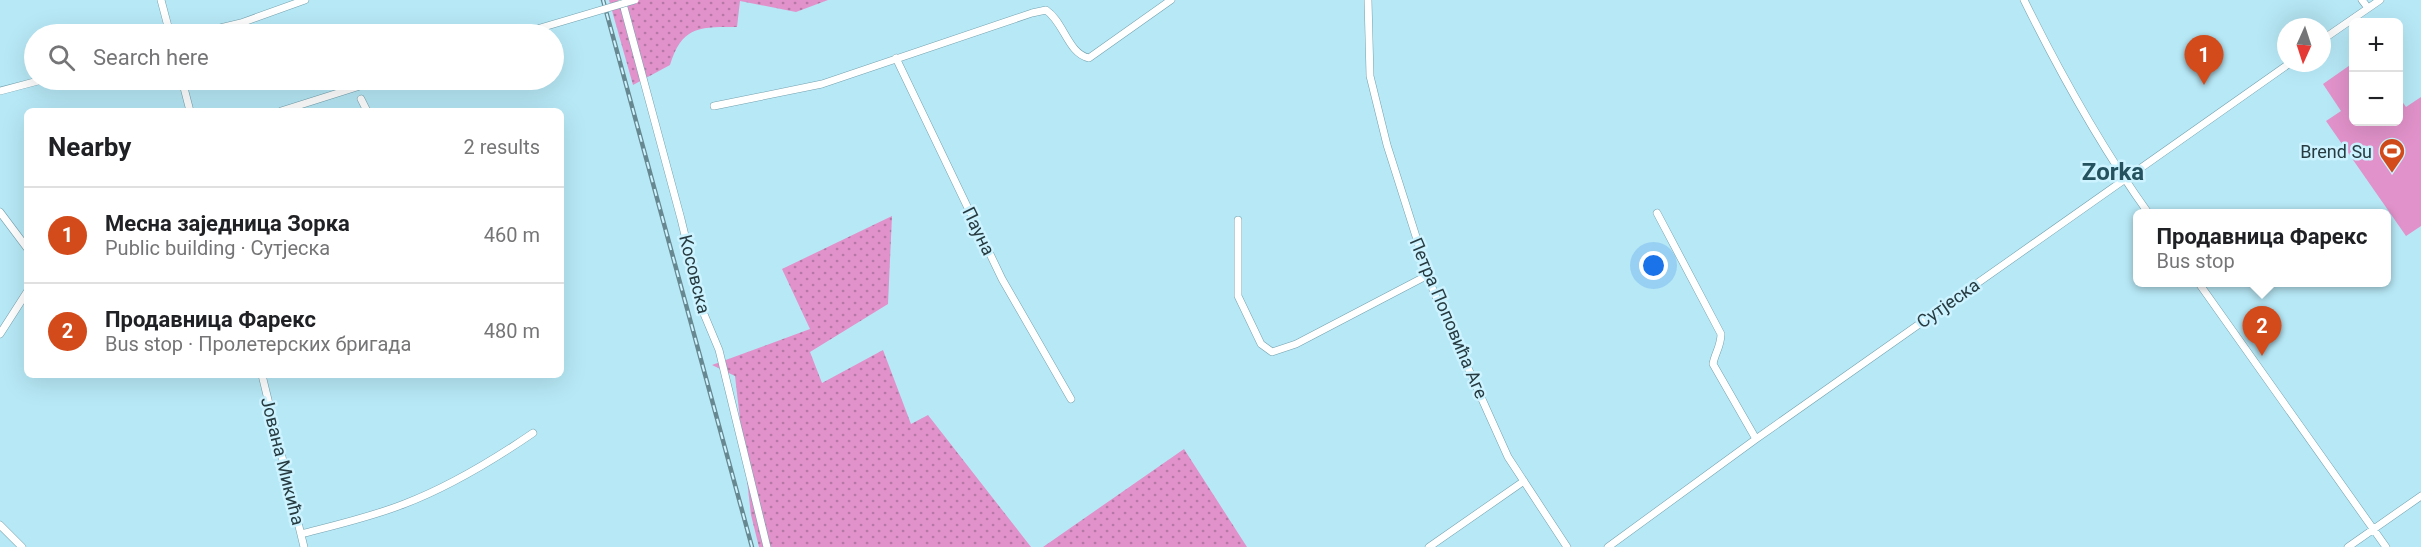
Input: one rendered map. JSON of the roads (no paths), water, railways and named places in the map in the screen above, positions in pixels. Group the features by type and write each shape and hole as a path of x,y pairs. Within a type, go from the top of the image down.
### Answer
{"street":[{"path":"161,0 167,24"},
{"path":"237,24 305,0"},
{"name":"Косовска","path":"622,0 704,314 719,350 767,547"},
{"path":"554,24 635,0"},
{"path":"714,106 822,84 1046,10 1053,15 1076,50 1082,56 1089,58 1171,0"},
{"name":"Петра Поповића Аге","path":"1368,0 1370,76 1387,145 1428,275 1508,457 1567,547"},
{"path":"2024,0 2045,43 2124,179 2146,209"},
{"path":"2361,0 2368,8"},
{"path":"2331,34 2380,0"},
{"name":"Пауна","path":"896,58 1002,279 1071,399"},
{"name":"Сутјеска","path":"1608,547 1756,439 2277,72"},
{"path":"0,91 24,85"},
{"path":"185,90 189,108"},
{"path":"290,108 347,90"},
{"path":"361,99 366,108"},
{"path":"0,212 24,244"},
{"path":"1657,213 1721,334 1721,345 1715,352 1713,364 1756,439"},
{"path":"1238,220 1238,296 1261,344 1272,352 1296,344 1428,275"},
{"path":"2202,287 2386,547"},
{"path":"0,333 24,297"},
{"name":"Јована Микића","path":"263,378 304,547"},
{"path":"301,534 376,514 430,493 482,467 533,433"},
{"path":"1429,547 1524,481"},
{"path":"2348,547 2421,495"},
{"path":"0,525 22,547"}],"railway":[{"path":"603,0 752,547"}],"place":[{"name":"Месна заједница Зорка","path":"2204,85"},
{"name":"Brend Su","path":"2392,174"},
{"name":"Продавница Фарекс","path":"2262,356"}],"district":[{"name":"Zorka","path":"2113,172"}]}
